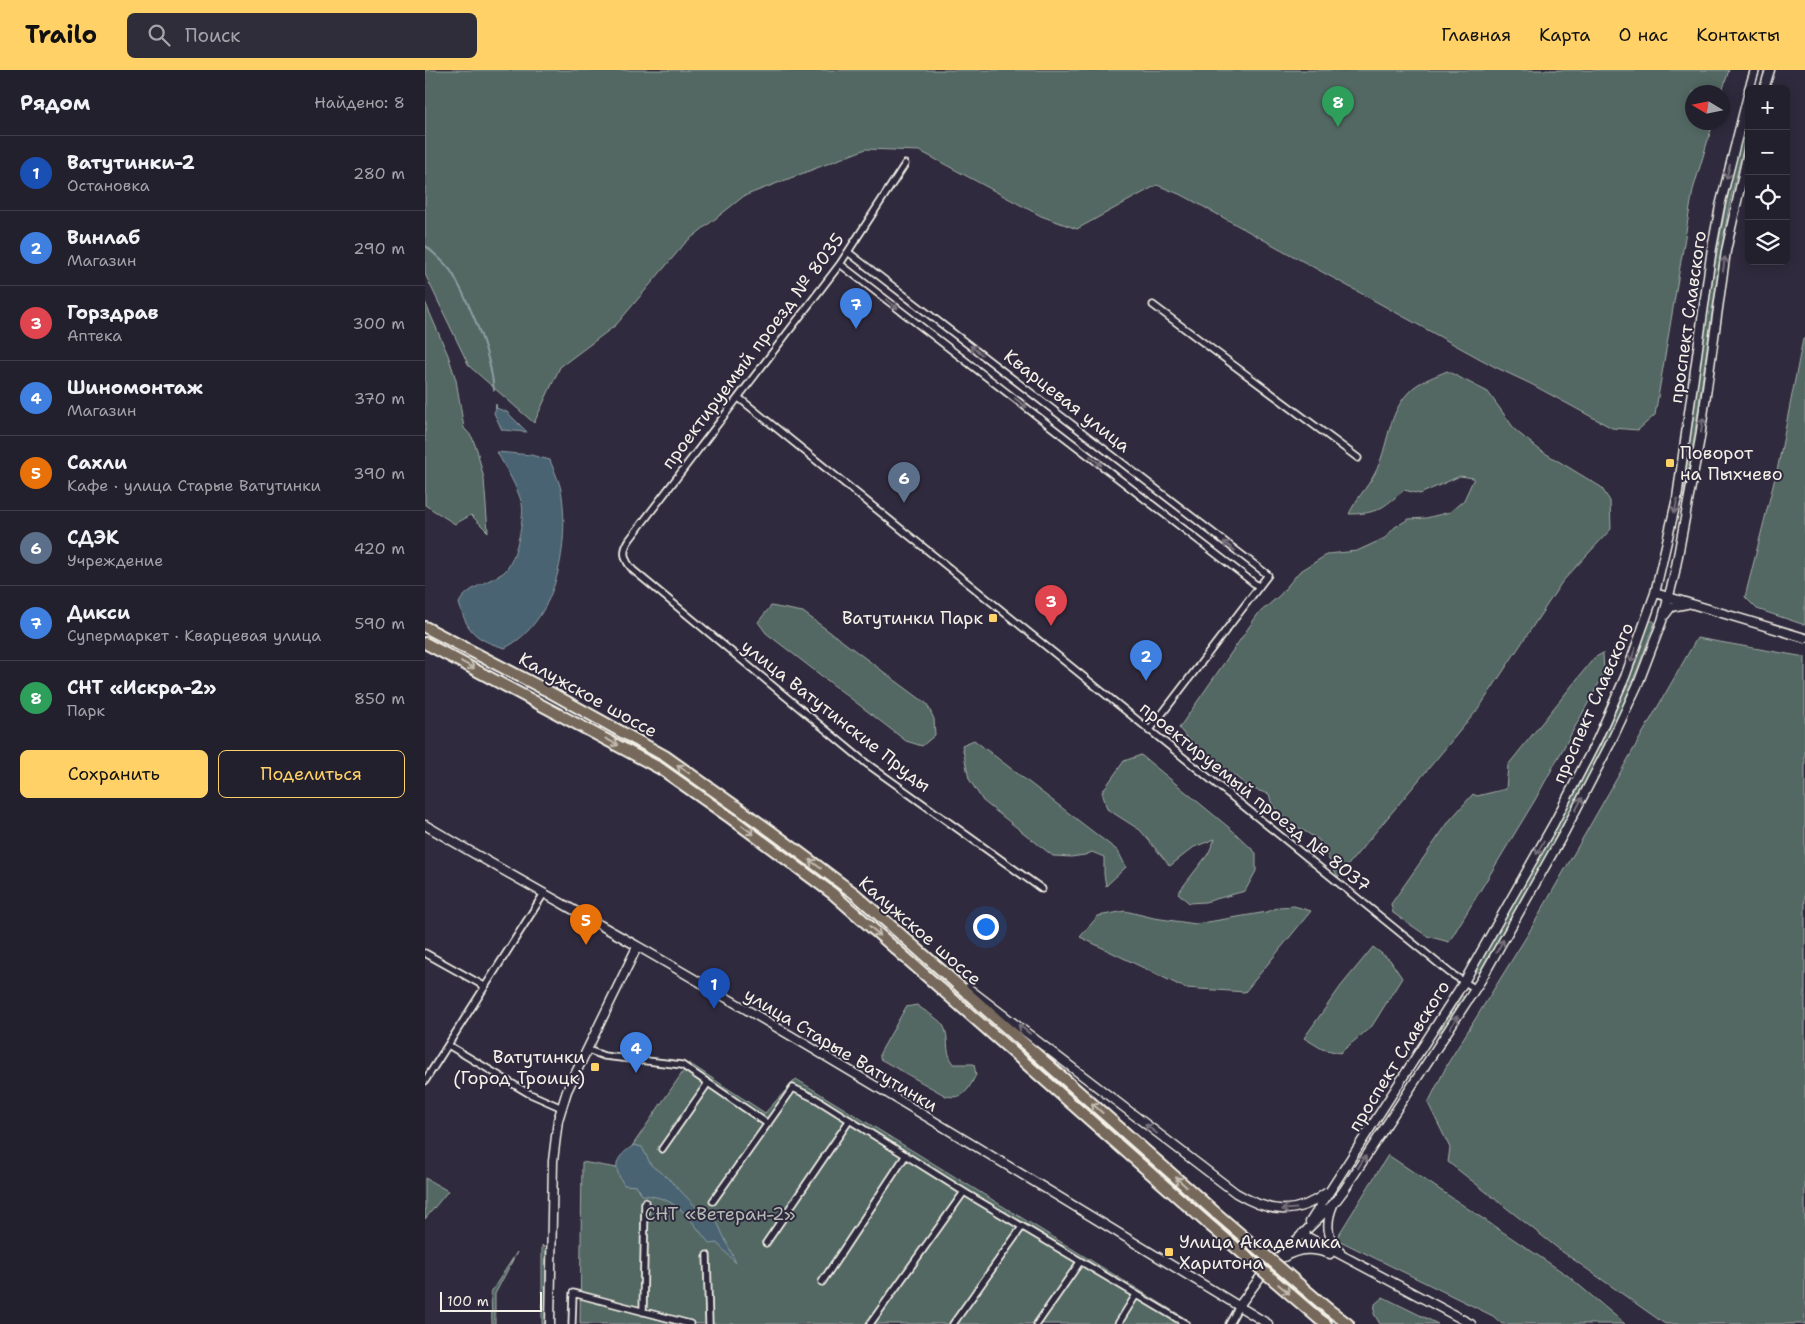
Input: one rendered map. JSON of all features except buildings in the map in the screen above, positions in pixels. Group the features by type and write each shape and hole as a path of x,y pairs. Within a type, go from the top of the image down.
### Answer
{"highway":[{"name":"Калужское шоссе","path":"425,627 546,690 665,756 854,894 938,966 1216,1213 1348,1324"},
{"name":"Калужское шоссе","path":"425,643 661,769 733,819 832,893 1207,1224 1323,1322"}],"main road":[{"name":"проспект Славского","path":"1750,85 1755,70"},
{"path":"1766,85 1770,70"},
{"name":"проспект Славского","path":"1303,1234 1464,982 1554,823 1597,740 1625,676 1655,593 1677,498 1711,248 1745,106"},
{"name":"проспект Славского","path":"1239,1306 1253,1285 1335,1202 1476,989 1565,831 1609,746 1638,684 1670,597 1700,438 1726,251 1745,165"},
{"path":"1674,576 1678,595 1691,604"},
{"path":"1655,593 1805,638"},
{"path":"1662,621 1671,607 1678,604 1691,604"},
{"name":"улица Старые Ватутинки","path":"425,825 543,895 637,947 954,1134 1239,1306"},
{"path":"550,1324 553,1161 557,1120 567,1091 589,1050 637,947"},
{"path":"938,966 1236,1193 1253,1202 1281,1209 1296,1208 1316,1201 1332,1188"},
{"path":"1335,1202 1330,1212 1328,1231 1335,1248 1349,1260"},
{"path":"1303,1234 1471,1324"},
{"path":"1276,1261 1303,1249 1314,1249 1349,1260"},
{"path":"1239,1306 1268,1324"}],"street":[{"name":"проектируемый проезд № 8035","path":"624,554 625,546 630,539 840,264 905,164"},
{"name":"Кварцевая улица","path":"840,264 1259,587 1268,576 848,252"},
{"path":"1153,305 1358,458"},
{"name":"проектируемый проезд № 8037","path":"739,398 1149,731 1451,973 1476,989"},
{"name":"улица Ватутинские Пруды","path":"624,554 627,563 633,570 866,763 1042,889"},
{"path":"1149,731 1259,587"},
{"path":"425,1081 543,895"},
{"path":"425,953 484,986"},
{"path":"448,1045 528,1092 562,1108"},
{"path":"589,1050 603,1056 682,1065 767,1124"},
{"path":"662,1149 708,1083"},
{"path":"713,1201 793,1088 816,1099 1021,1227 1186,1324"},
{"path":"766,1243 849,1121"},
{"path":"822,1282 906,1155"},
{"path":"870,1324 964,1192"},
{"path":"643,1312 645,1202"},
{"path":"953,1324 1021,1227"},
{"path":"707,1255 709,1324"},
{"path":"1037,1324 1080,1262"},
{"path":"573,1324 573,1293 690,1324"},
{"path":"1118,1324 1136,1296"},
{"path":"1229,1324 1239,1306"}],"green space":[{"path":"425,70 1729,70 1724,85 1685,85 1685,130 1711,130 1693,190 1655,415 1638,430 1612,428 1531,384 1495,367 1184,196 1157,185 1077,229 1041,216 920,151 866,149 744,196 686,242 616,325 560,367 534,423 469,366 425,274"},
{"path":"1745,124 1745,140 1729,206 1720,257 1685,501 1683,501 1701,352 1726,205"},
{"path":"425,302 448,355 456,380 464,428 472,437 477,450 484,479 488,532 471,515 455,524 425,505"},
{"path":"1803,339 1805,339 1805,625 1757,609 1745,597 1778,466"},
{"path":"1447,371 1488,392 1516,431 1540,450 1601,487 1610,501 1611,529 1562,582 1479,708 1338,877 1319,840 1286,820 1272,805 1269,794 1250,788 1187,738 1179,728 1258,614 1280,595 1299,572 1328,554 1357,551 1385,538 1395,527 1409,519 1426,518 1450,512 1464,500 1474,478 1460,476 1420,494 1404,490 1379,509 1366,513 1349,514 1374,475 1383,453 1393,418 1404,397 1420,383"},
{"path":"771,606 803,612 927,704 934,719 935,735 922,746 906,741 766,633 758,622"},
{"path":"1650,620 1655,622 1619,714 1605,744 1559,831 1479,973 1475,971 1600,744 1621,698"},
{"path":"1697,638 1805,657 1805,1324 1665,1324 1560,1250 1448,1162 1450,1148 1428,1103 1448,1063 1528,934"},
{"path":"1603,653 1604,674 1535,800 1449,942 1427,936 1393,913 1391,904 1450,820 1473,794 1477,796 1506,789 1508,765 1594,658"},
{"path":"974,740 1118,851 1126,867 1106,886 1104,857 1092,852 1071,857 1053,856 983,801 969,779 962,745"},
{"path":"1141,755 1232,830 1256,853 1256,871 1245,891 1205,902 1189,903 1178,893 1208,854 1215,839 1194,847 1170,866 1140,830 1107,809 1102,792 1124,761"},
{"path":"1294,906 1311,911 1245,992 1185,988 1080,937 1098,916 1125,911 1154,918 1196,924 1267,912 1279,907"},
{"path":"1373,947 1390,960 1402,978 1372,1026 1340,1053 1322,1049 1304,1038 1341,986"},
{"path":"1461,995 1465,998 1440,1036 1438,1034"},
{"path":"917,1005 943,1025 947,1035 949,1054 954,1064 974,1064 976,1075 962,1095 946,1096 880,1059 880,1053 906,1007"},
{"name":"СНТ «Ветеран-2»","path":"689,1063 765,1113 796,1079 1191,1322 1190,1324 580,1324 582,1162 617,1168"},
{"path":"1388,1155 1567,1275 1625,1324 1502,1324 1493,1316 1336,1239"},
{"path":"425,1178 448,1191 425,1219"},
{"path":"542,1245 546,1249 545,1324 542,1324"},
{"path":"517,1252 495,1294 495,1324 492,1324 491,1292"},
{"path":"1383,1297 1438,1324 1380,1324 1374,1314 1375,1304"}],"water":[{"path":"496,408 507,412 527,432 502,430 494,413"},
{"path":"497,452 531,455 550,460 560,487 564,516 560,560 555,582 547,602 536,621 522,636 505,648 487,642 474,633 465,621 459,603 472,589 503,573 511,561 518,541 523,511 522,504"},
{"path":"634,1145 642,1147 651,1165 670,1180 701,1212 717,1222 736,1263 717,1243 710,1244 689,1218 674,1205 665,1200 642,1195 637,1186 624,1185 618,1172 617,1162"}],"waterway":[{"path":"426,246 453,274 467,301 489,360 494,390"}],"place":[{"name":"СНТ «Искра-2»","path":"1338,127"},
{"name":"Дикси","path":"856,329"},
{"name":"Поворот на Пыхчево","path":"1670,463"},
{"name":"СДЭК","path":"904,503"},
{"name":"Ватутинки Парк","path":"993,618"},
{"name":"Горздрав","path":"1051,626"},
{"name":"Винлаб","path":"1146,681"},
{"name":"Сахли","path":"586,945"},
{"name":"Ватутинки-2","path":"714,1009"},
{"name":"Ватутинки (Город Троицк)","path":"595,1067"},
{"name":"Шиномонтаж","path":"636,1073"},
{"name":"Улица Академика Харитона","path":"1169,1252"}]}
